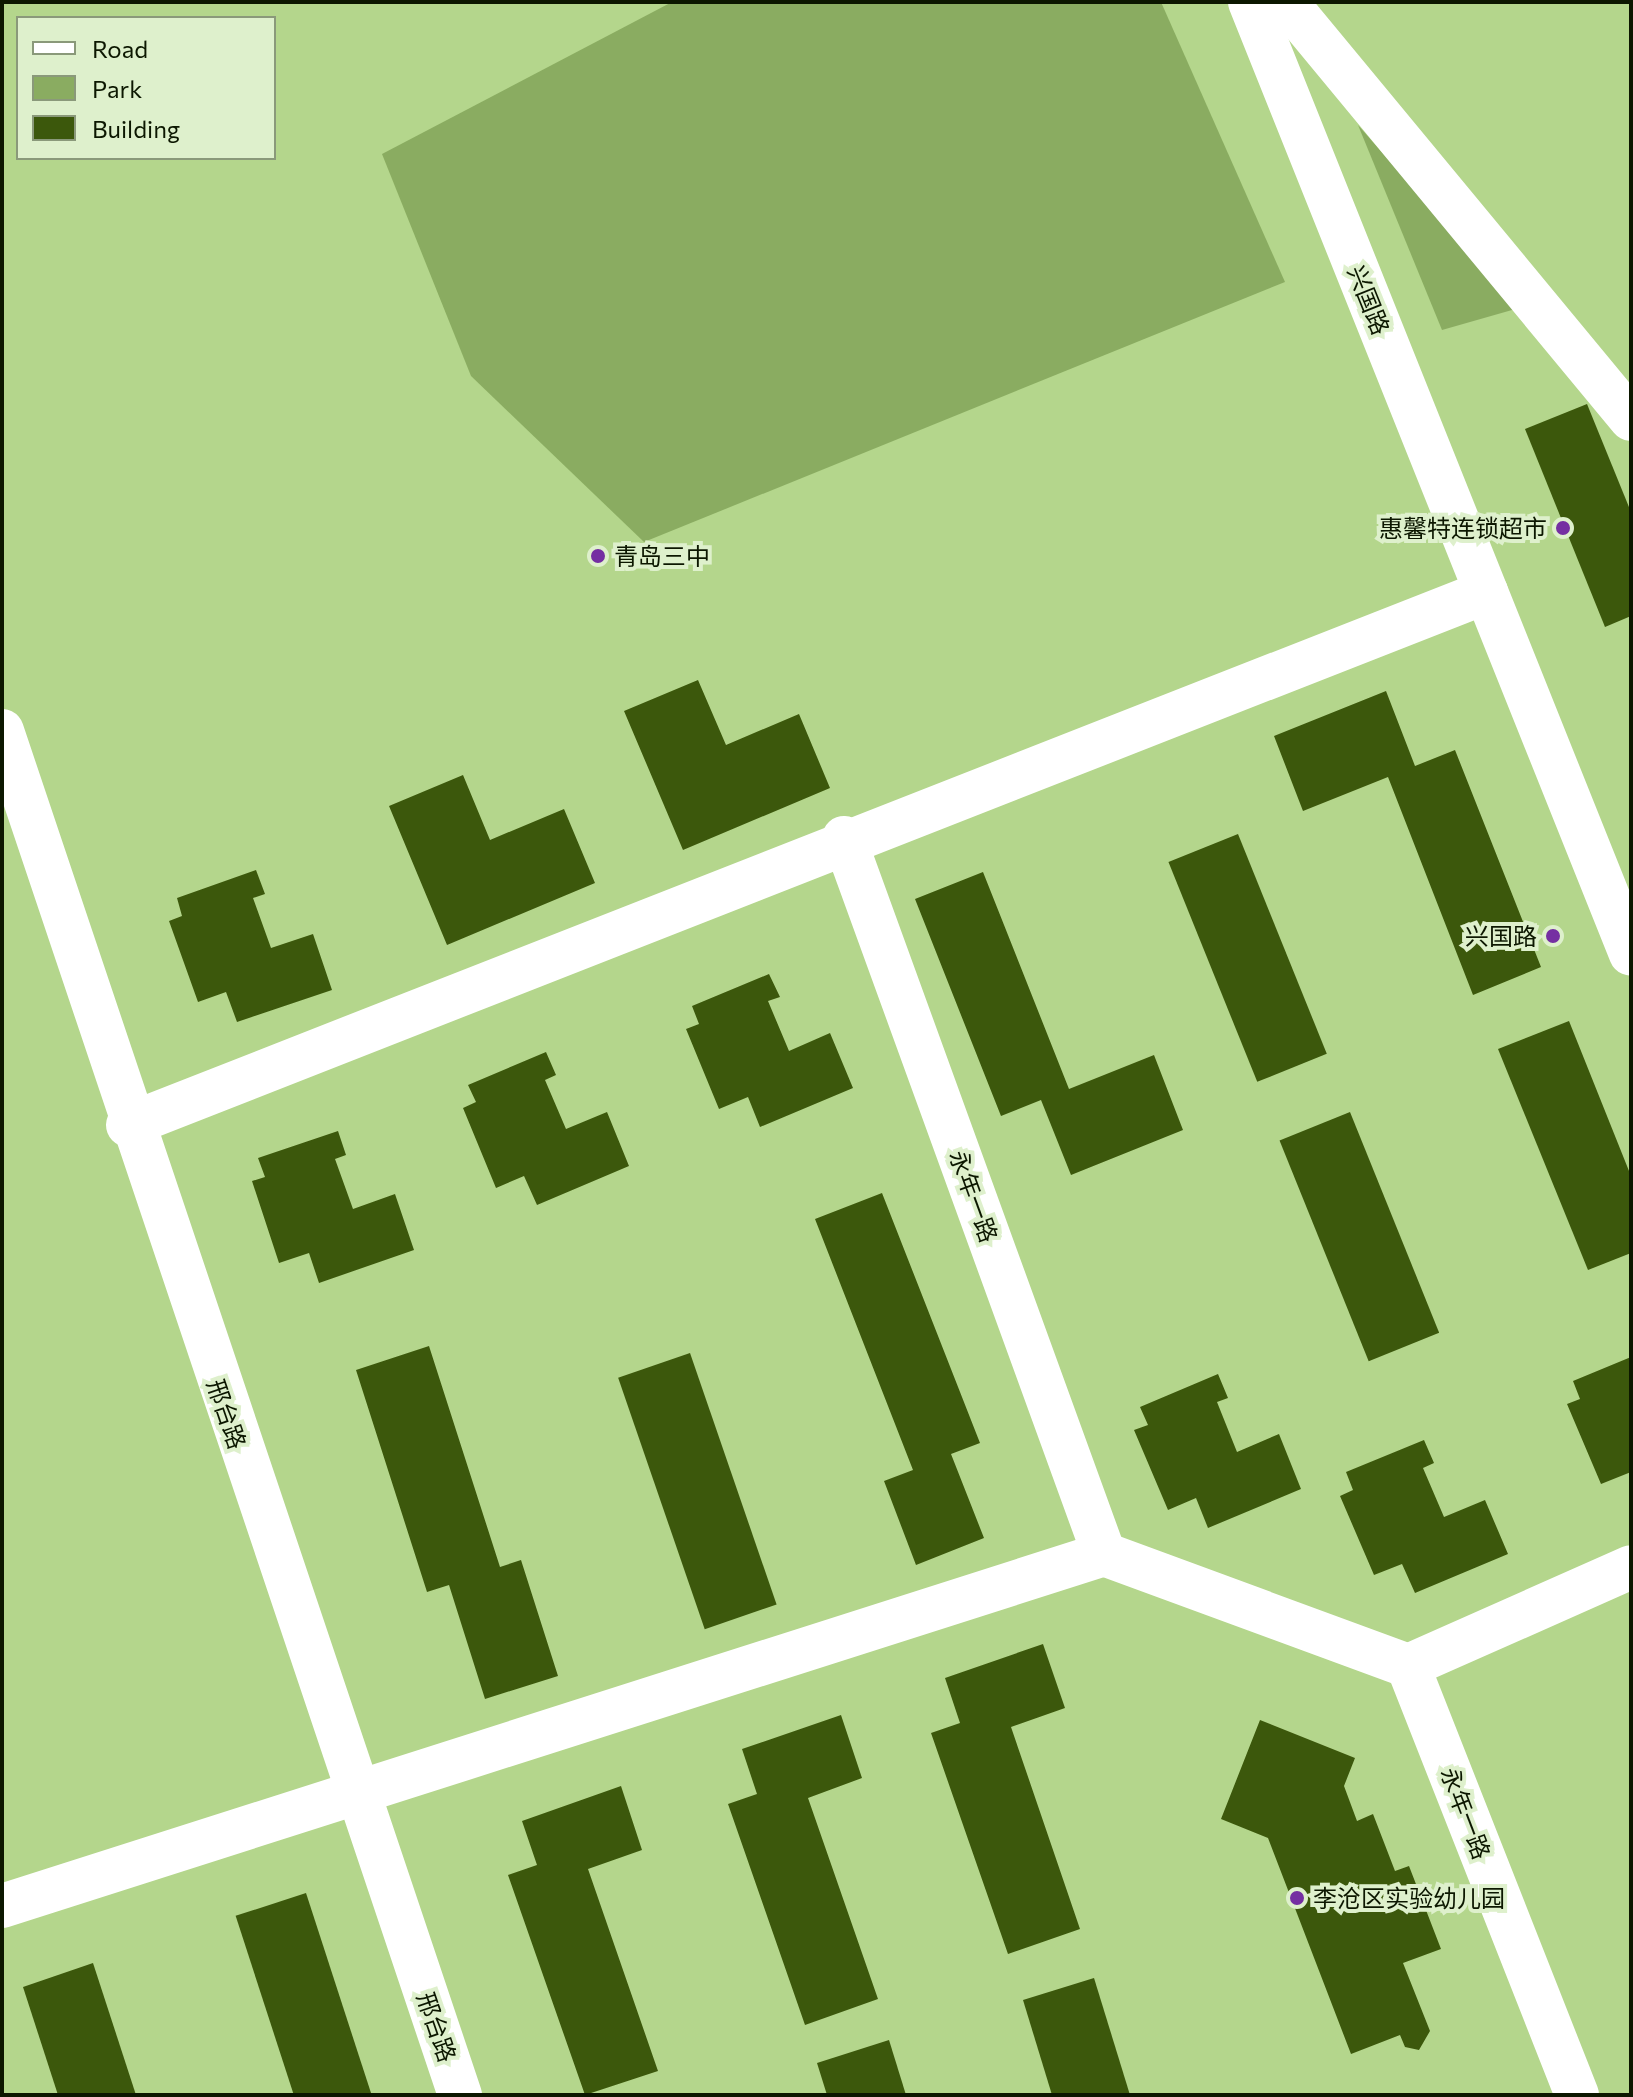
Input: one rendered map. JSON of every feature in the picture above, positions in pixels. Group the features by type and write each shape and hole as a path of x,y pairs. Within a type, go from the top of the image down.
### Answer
{"street":[{"name":"兴国路","path":"1250,2 1631,954"},
{"path":"1286,2 1631,419"},
{"path":"128,1125 844,838 1486,592"},
{"name":"邢台路","path":"2,731 13,806 128,1125 460,2095"},
{"name":"永年一路","path":"844,838 1104,1554"},
{"path":"2,1906 1104,1554 1408,1666 1631,1567"},
{"name":"永年一路","path":"1408,1666 1577,2095"}],"green space":[{"path":"672,2 1161,2 1285,282 644,542 471,376 382,154"},
{"path":"1358,125 1519,308 1442,330"}],"building":[{"path":"1587,404 1631,512 1631,616 1605,627 1525,429"},
{"path":"698,680 726,745 799,714 830,788 683,850 624,711"},
{"path":"1386,691 1415,766 1455,750 1541,967 1473,995 1388,777 1303,811 1274,736"},
{"path":"463,775 490,840 564,809 595,883 447,945 389,806"},
{"path":"1238,834 1327,1054 1257,1082 1168,862"},
{"path":"256,870 265,894 253,898 271,948 313,934 332,990 237,1022 226,992 198,1002 169,921 182,916 177,898"},
{"path":"983,872 1069,1089 1154,1055 1183,1130 1071,1175 1041,1100 1001,1116 915,899"},
{"path":"769,974 780,997 768,1001 789,1051 830,1033 853,1088 760,1127 748,1097 719,1109 686,1029 699,1024 692,1006"},
{"path":"1569,1021 1631,1176 1631,1253 1588,1270 1498,1049"},
{"path":"546,1052 556,1075 545,1080 566,1129 607,1112 629,1166 537,1205 524,1176 496,1188 463,1108 476,1102 468,1085"},
{"path":"1350,1112 1439,1333 1369,1361 1280,1140"},
{"path":"338,1131 346,1155 335,1159 353,1209 395,1194 414,1250 319,1283 309,1253 279,1263 252,1181 265,1177 258,1158"},
{"path":"882,1193 980,1443 951,1454 984,1538 916,1565 884,1481 913,1470 815,1219"},
{"path":"429,1346 500,1567 521,1560 558,1676 485,1699 449,1585 427,1592 356,1370"},
{"path":"690,1353 777,1605 705,1629 618,1378"},
{"path":"1631,1357 1631,1472 1601,1484 1567,1404 1580,1399 1573,1381"},
{"path":"1218,1374 1228,1398 1217,1402 1237,1452 1279,1434 1301,1489 1208,1528 1196,1498 1168,1510 1134,1430 1148,1425 1140,1407"},
{"path":"1424,1440 1434,1463 1423,1468 1444,1517 1485,1500 1508,1554 1415,1593 1402,1564 1374,1575 1340,1496 1353,1490 1346,1472"},
{"path":"1043,1644 1065,1708 1011,1727 1080,1929 1008,1954 931,1733 960,1723 945,1678"},
{"path":"841,1715 862,1778 808,1798 878,1999 805,2025 728,1804 757,1794 742,1749"},
{"path":"1260,1720 1355,1758 1344,1786 1357,1821 1373,1814 1395,1871 1409,1866 1441,1949 1403,1963 1430,2031 1419,2050 1405,2047 1400,2035 1351,2054 1268,1838 1221,1819"},
{"path":"621,1786 642,1850 588,1869 658,2071 585,2095 508,1875 537,1865 522,1821"},
{"path":"306,1893 372,2095 294,2095 236,1916"},
{"path":"93,1963 136,2095 58,2095 23,1987"},
{"path":"1094,1978 1130,2095 1052,2095 1023,2000"},
{"path":"889,2040 906,2095 827,2095 817,2063"}],"place":[{"name":"惠馨特连锁超市","path":"1563,528"},
{"name":"青岛三中","path":"598,556"},
{"name":"兴国路","path":"1553,936"},
{"name":"李沧区实验幼儿园","path":"1297,1898"}]}
